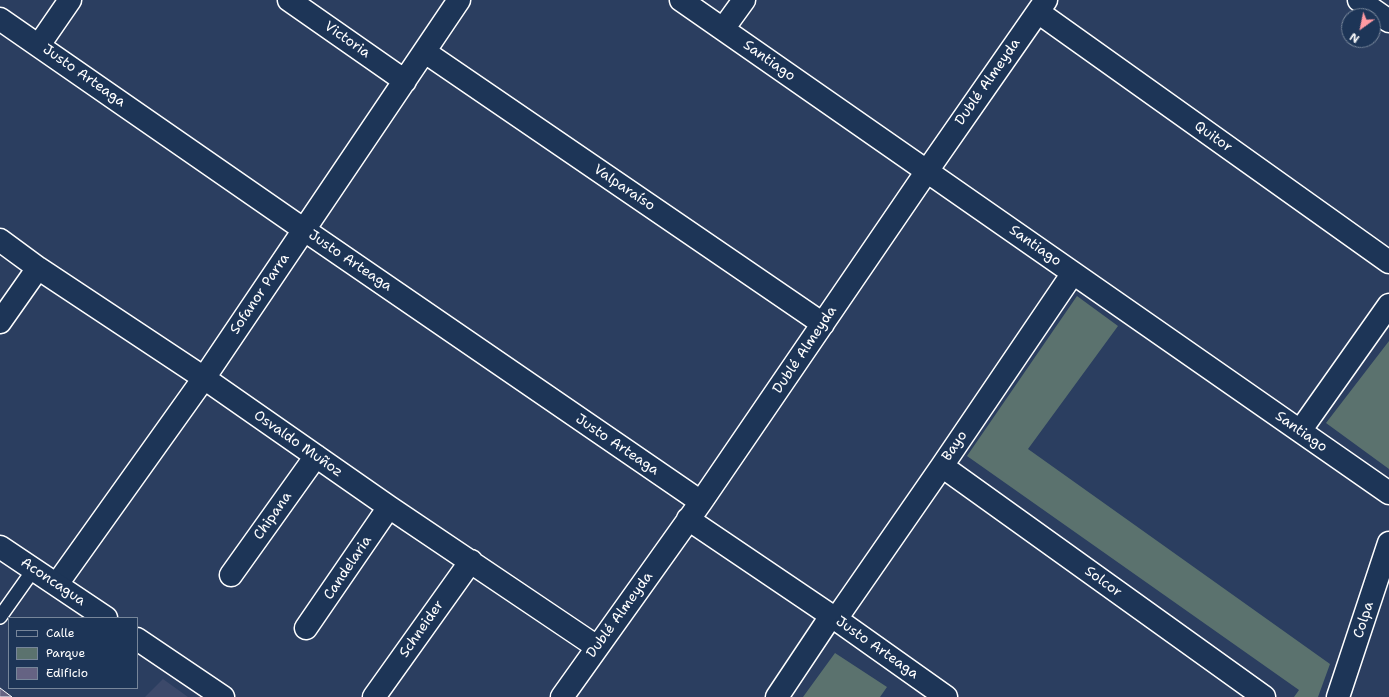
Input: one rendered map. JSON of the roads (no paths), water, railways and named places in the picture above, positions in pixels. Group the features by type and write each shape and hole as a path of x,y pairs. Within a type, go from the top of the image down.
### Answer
{"street":[{"path":"39,45 70,0"},
{"name":"Victoria","path":"289,0 405,81"},
{"name":"Sofanor Parra","path":"57,584 204,378 303,229 459,0"},
{"name":"Santiago","path":"681,0 1389,493"},
{"path":"723,29 744,0"},
{"path":"1359,0 1389,21"},
{"name":"Dublé Almeyda","path":"562,697 695,510 1042,6"},
{"name":"Quitor","path":"1042,6 1389,262"},
{"name":"Justo Arteaga","path":"0,19 303,229 695,510 834,617 946,697"},
{"name":"Valparaíso","path":"425,52 823,324"},
{"name":"Osvaldo Muñoz","path":"0,240 38,268 204,378 389,507 597,647"},
{"path":"0,322 38,268"},
{"name":"Bayo","path":"777,697 942,466 1073,273"},
{"path":"1300,431 1389,305"},
{"name":"Chipana","path":"231,575 316,456"},
{"name":"Solcor","path":"942,466 1264,697"},
{"name":"Candelaria","path":"306,628 389,507"},
{"name":"Colpa","path":"1338,697 1389,543"},
{"name":"Aconcagua","path":"0,547 105,617"},
{"name":"Schneider","path":"374,697 470,561"},
{"path":"138,640 223,697"}],"lane":[{"path":"0,617 34,569"}]}
